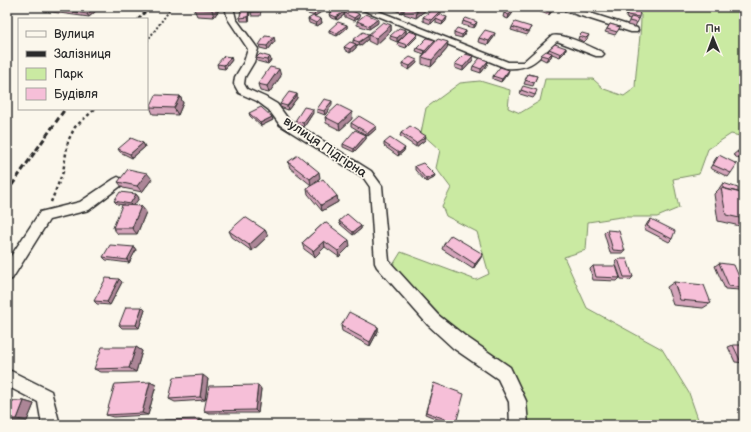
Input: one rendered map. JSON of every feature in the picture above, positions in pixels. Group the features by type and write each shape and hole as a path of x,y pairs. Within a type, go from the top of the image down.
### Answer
{"street":[{"name":"вулиця Підгірна","path":"229,7 232,19 252,48 249,62 240,77 239,84 243,90 273,107 284,122 367,174 376,186 382,263 434,320 459,342 504,373 517,402 520,425"},
{"path":"360,7 506,65 519,66 526,64 555,38 562,39 599,54"},
{"path":"562,7 634,30"},
{"path":"7,274 45,216 84,206 118,182"},
{"path":"7,377 45,397 51,425"}],"path":[{"path":"148,39 172,7"},
{"path":"45,216 63,172 68,141 75,127 94,110"}],"green space":[{"path":"632,7 744,7 744,137 731,134 708,149 699,174 673,179 679,208 657,217 621,217 588,222 586,250 564,257 587,308 662,349 689,393 700,425 527,425 523,401 465,337 441,316 393,265 401,252 476,280 489,274 477,232 446,216 442,206 451,188 436,168 440,150 421,133 426,108 460,83 480,81 510,90 508,108 520,113 540,101 545,79 593,79 604,89 624,96 635,88 640,33 641,15"}],"building":[{"path":"42,7 95,7 87,14"},
{"path":"195,7 214,7 212,10 194,9"},
{"path":"260,7 259,12 251,12 252,8"},
{"path":"313,7 322,7 314,13 308,10"},
{"path":"325,7 335,7 332,10"},
{"path":"405,7 422,7 417,11"},
{"path":"537,7 553,7 550,11"},
{"path":"241,8 249,8 248,17 240,18"},
{"path":"434,8 441,10 431,20 423,17"},
{"path":"337,9 344,12 336,17 329,14"},
{"path":"508,9 513,10 509,15 504,13"},
{"path":"629,9 640,11 639,17 627,15"},
{"path":"350,10 359,14 354,18 344,13"},
{"path":"366,14 378,19 369,26 357,21"},
{"path":"440,15 447,17 443,22 436,19"},
{"path":"313,16 321,19 316,23 308,19"},
{"path":"631,17 639,19 637,23 629,21"},
{"path":"466,18 477,22 474,25 463,21"},
{"path":"338,22 347,25 337,33 329,30"},
{"path":"383,22 391,25 376,38 368,35"},
{"path":"515,22 531,27 528,32 512,27"},
{"path":"610,24 620,27 617,32 607,29"},
{"path":"399,28 406,30 397,38 390,36"},
{"path":"457,28 466,31 462,35 454,32"},
{"path":"485,30 495,33 489,41 479,38"},
{"path":"409,31 418,34 407,45 398,42"},
{"path":"363,32 368,34 368,36 359,42 353,40"},
{"path":"582,33 589,35 586,38 579,36"},
{"path":"265,36 274,37 267,46 259,45"},
{"path":"427,38 435,40 425,51 417,48"},
{"path":"438,39 448,42 432,60 422,57"},
{"path":"350,42 356,44 350,49 344,47"},
{"path":"555,44 566,48 561,54 549,49"},
{"path":"546,51 552,53 548,57 541,55"},
{"path":"260,54 270,57 267,60 256,58"},
{"path":"465,54 473,56 463,67 455,64"},
{"path":"224,56 231,57 224,65 217,64"},
{"path":"410,57 417,60 410,66 402,63"},
{"path":"480,58 488,61 481,69 473,66"},
{"path":"270,67 279,69 267,86 258,84"},
{"path":"500,67 509,70 502,79 493,76"},
{"path":"528,74 537,76 534,83 525,80"},
{"path":"523,86 537,90 535,95 521,90"},
{"path":"289,92 297,94 287,106 280,104"},
{"path":"156,95 180,96 174,108 150,107"},
{"path":"324,99 332,101 324,111 317,109"},
{"path":"338,105 352,112 339,124 325,117"},
{"path":"261,107 272,117 260,123 249,113"},
{"path":"304,107 313,109 303,123 295,121"},
{"path":"359,116 376,126 368,133 351,123"},
{"path":"410,126 426,136 416,143 401,133"},
{"path":"355,130 366,135 354,149 343,144"},
{"path":"131,138 143,143 130,154 118,149"},
{"path":"390,138 405,148 399,153 384,143"},
{"path":"744,146 744,156 737,152"},
{"path":"298,155 319,172 310,179 288,162"},
{"path":"719,155 737,164 731,173 713,165"},
{"path":"423,163 435,175 426,179 415,166"},
{"path":"128,169 147,173 137,186 118,182"},
{"path":"323,179 337,196 321,205 307,188"},
{"path":"723,183 738,188 738,192 723,188"},
{"path":"721,188 741,193 744,204 744,219 726,215"},
{"path":"120,192 136,194 130,204 114,201"},
{"path":"122,205 141,206 132,228 113,228"},
{"path":"347,214 361,226 353,232 339,221"},
{"path":"245,217 265,230 249,245 229,231"},
{"path":"651,219 675,231 672,239 647,226"},
{"path":"325,222 349,240 338,251 324,241 313,251 302,243"},
{"path":"607,230 619,231 625,251 613,250"},
{"path":"451,235 483,254 475,264 444,244"},
{"path":"110,245 134,247 127,260 103,257"},
{"path":"618,259 627,259 633,277 624,277"},
{"path":"719,263 734,265 744,288 729,286"},
{"path":"593,266 616,266 620,278 596,277"},
{"path":"106,278 119,279 107,302 94,301"},
{"path":"674,282 704,285 711,303 680,300"},
{"path":"126,307 142,307 136,325 119,325"},
{"path":"349,312 378,327 370,342 341,326"},
{"path":"733,345 742,345 744,349 744,360 740,360"},
{"path":"102,347 136,347 129,368 94,369"},
{"path":"203,375 200,397 169,399 174,377"},
{"path":"150,382 142,413 106,415 115,384"},
{"path":"434,383 464,394 456,423 426,412"},
{"path":"258,385 255,410 204,411 209,386"},
{"path":"7,401 24,401 17,419 7,419"},
{"path":"199,419 198,425 163,425 164,420"}],"railway":[{"path":"139,18 151,7"},
{"path":"7,192 64,110"}]}
